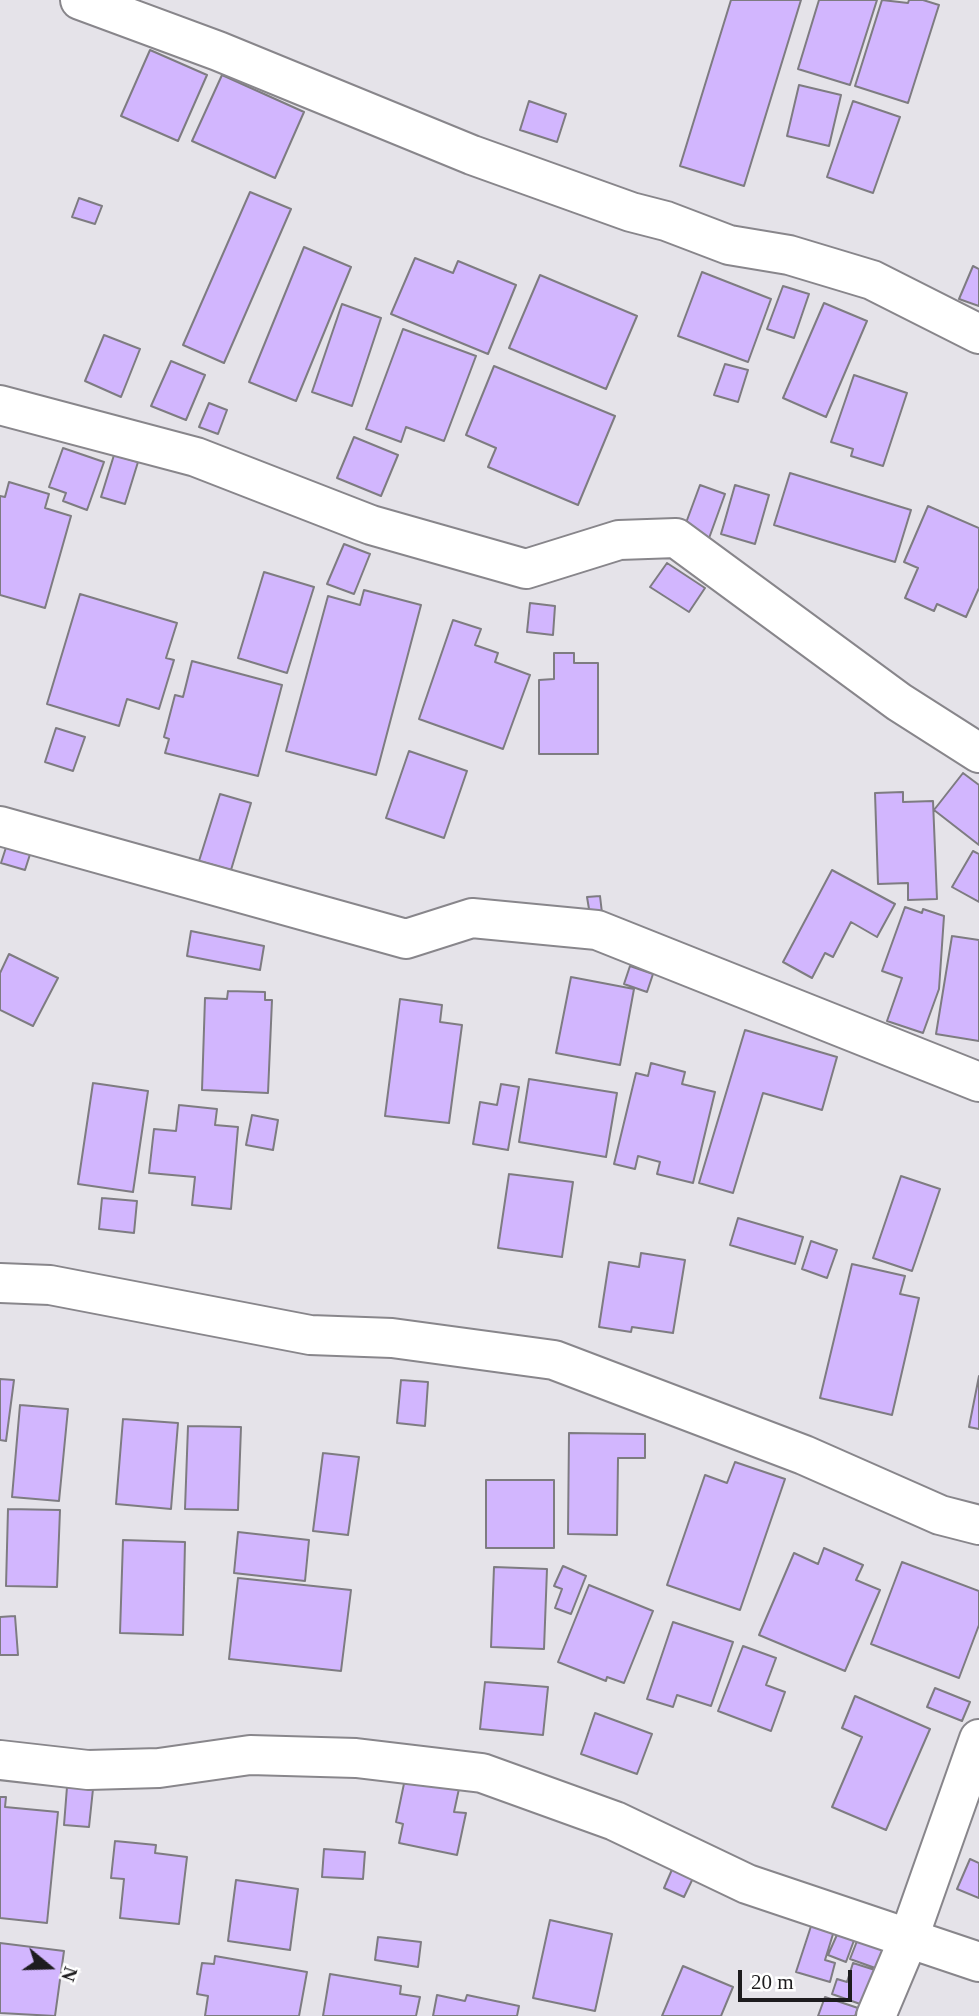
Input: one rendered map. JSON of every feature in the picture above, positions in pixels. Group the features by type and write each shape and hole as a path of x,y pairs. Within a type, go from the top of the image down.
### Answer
{"street":[{"path":"80,0 218,51 472,155 619,208 666,221 729,245 789,255 872,280 979,334"},
{"path":"0,405 196,457 372,525 526,569 619,540 676,538 899,702 979,753"},
{"path":"0,825 405,939 472,918 597,930 979,1082"},
{"path":"0,1283 50,1284 310,1335 392,1338 554,1360 804,1455 940,1516 979,1525"},
{"path":"876,2016 908,1940 979,1739"},
{"path":"0,1760 88,1770 159,1768 250,1755 356,1758 482,1773 615,1821 747,1884 979,1962"}],"building":[{"path":"731,0 801,0 744,186 680,166"},
{"path":"819,0 877,0 850,85 798,69"},
{"path":"882,0 908,3 909,0 923,0 939,5 908,103 855,86"},
{"path":"150,50 207,75 178,141 121,116"},
{"path":"222,75 304,112 275,178 192,141"},
{"path":"799,85 841,95 829,146 787,136"},
{"path":"529,101 566,114 557,142 520,130"},
{"path":"853,101 900,117 873,193 827,177"},
{"path":"250,192 291,209 224,363 183,345"},
{"path":"79,198 102,206 95,224 72,217"},
{"path":"304,247 351,267 296,401 249,382"},
{"path":"415,258 453,273 458,261 516,285 488,354 391,314"},
{"path":"973,266 979,269 979,306 959,299"},
{"path":"702,272 771,299 748,362 678,336"},
{"path":"540,275 637,316 606,389 509,348"},
{"path":"783,286 809,294 794,338 767,329"},
{"path":"824,303 867,321 826,417 783,398"},
{"path":"342,304 381,318 352,406 312,392"},
{"path":"403,329 476,356 444,441 406,427 401,442 366,429"},
{"path":"104,335 140,349 121,397 85,381"},
{"path":"171,361 205,375 186,420 151,406"},
{"path":"725,364 748,370 738,402 714,395"},
{"path":"494,366 615,416 578,505 488,467 496,448 466,435"},
{"path":"854,375 907,393 883,466 851,456 853,449 831,442"},
{"path":"209,403 227,410 218,434 199,427"},
{"path":"354,437 398,455 381,496 337,478"},
{"path":"63,448 104,462 87,510 63,501 66,493 49,487"},
{"path":"114,455 138,462 125,504 101,497"},
{"path":"790,473 911,510 895,562 774,525"},
{"path":"9,482 49,494 45,508 71,516 45,608 0,595 0,496 5,497"},
{"path":"700,485 725,494 708,541 683,531"},
{"path":"735,485 769,495 755,544 721,534"},
{"path":"928,506 979,528 979,588 966,617 937,604 934,611 905,598 918,568 904,562"},
{"path":"344,544 370,554 354,594 327,584"},
{"path":"667,563 705,588 689,612 650,587"},
{"path":"264,572 314,587 287,673 238,658"},
{"path":"364,590 421,605 376,775 286,751 328,596 360,605"},
{"path":"80,594 177,623 166,658 174,660 159,709 127,699 119,726 47,704"},
{"path":"530,603 555,606 553,635 527,632"},
{"path":"453,620 481,629 475,645 498,653 495,662 530,675 503,749 419,719"},
{"path":"554,653 574,653 574,663 598,663 598,754 539,754 539,680 554,679"},
{"path":"192,661 282,685 258,776 165,753 169,739 164,737 175,695 183,697"},
{"path":"56,728 85,737 73,771 45,762"},
{"path":"409,751 467,771 444,838 386,818"},
{"path":"963,773 979,785 979,845 934,810"},
{"path":"903,792 903,802 933,801 937,899 908,900 908,883 878,884 875,793"},
{"path":"220,794 251,803 231,870 199,861"},
{"path":"9,838 33,845 25,870 1,863"},
{"path":"973,851 979,854 979,902 952,887"},
{"path":"832,870 895,904 877,937 851,922 833,957 825,953 812,978 783,962"},
{"path":"600,896 602,913 590,915 587,897"},
{"path":"905,907 944,916 939,989 923,1033 887,1021 902,978 882,971"},
{"path":"191,931 264,946 260,970 187,956"},
{"path":"952,936 979,940 979,1041 936,1034"},
{"path":"9,954 58,978 33,1026 0,1010 0,973"},
{"path":"630,966 653,974 647,992 624,984"},
{"path":"571,977 634,989 620,1065 556,1053"},
{"path":"228,991 265,992 265,1000 272,1000 268,1093 202,1090 205,998 227,999"},
{"path":"400,999 442,1005 440,1022 462,1025 449,1123 385,1116"},
{"path":"745,1030 837,1057 822,1110 763,1093 733,1193 699,1183"},
{"path":"651,1063 685,1072 682,1084 715,1092 693,1183 657,1174 660,1162 638,1156 635,1169 614,1164 636,1073 648,1076"},
{"path":"529,1079 617,1093 606,1157 519,1142"},
{"path":"93,1083 148,1091 133,1192 78,1184"},
{"path":"501,1084 519,1087 508,1150 473,1144 480,1102 497,1105"},
{"path":"179,1105 217,1109 215,1125 238,1127 231,1209 192,1205 195,1177 149,1173 154,1129 176,1131"},
{"path":"252,1115 278,1120 273,1150 246,1145"},
{"path":"509,1174 573,1182 562,1257 498,1248"},
{"path":"901,1176 940,1189 912,1271 873,1258"},
{"path":"102,1198 137,1201 134,1233 99,1229"},
{"path":"738,1218 803,1237 795,1264 730,1245"},
{"path":"811,1241 837,1250 827,1278 802,1269"},
{"path":"641,1253 685,1260 673,1333 632,1327 631,1332 599,1327 609,1262 639,1267"},
{"path":"852,1264 905,1276 900,1294 919,1298 892,1415 820,1398"},
{"path":"979,1376 979,1429 969,1427"},
{"path":"0,1379 14,1380 6,1441 0,1440"},
{"path":"401,1380 428,1382 425,1426 397,1423"},
{"path":"20,1405 68,1409 59,1501 12,1497"},
{"path":"123,1419 178,1423 171,1509 116,1504"},
{"path":"188,1426 241,1427 238,1510 185,1509"},
{"path":"569,1433 645,1434 645,1458 618,1458 617,1535 568,1534"},
{"path":"323,1453 359,1457 348,1535 313,1531"},
{"path":"735,1462 785,1479 740,1610 667,1585 705,1475 727,1483"},
{"path":"486,1480 554,1480 554,1548 486,1548"},
{"path":"8,1509 60,1510 57,1587 6,1586"},
{"path":"238,1532 309,1540 305,1581 234,1573"},
{"path":"123,1540 185,1542 183,1635 120,1633"},
{"path":"824,1548 863,1565 856,1580 880,1590 845,1671 759,1635 794,1553 818,1564"},
{"path":"902,1562 979,1591 979,1625 959,1678 871,1644"},
{"path":"563,1566 586,1576 571,1614 555,1608 562,1589 554,1586"},
{"path":"494,1567 547,1569 544,1649 491,1647"},
{"path":"238,1578 351,1590 341,1671 229,1659"},
{"path":"589,1585 653,1611 624,1683 607,1677 606,1681 558,1662"},
{"path":"15,1616 18,1655 0,1655 0,1617"},
{"path":"673,1622 733,1642 711,1706 677,1695 673,1707 647,1699"},
{"path":"743,1646 776,1658 766,1685 785,1692 771,1731 718,1711"},
{"path":"485,1682 548,1687 543,1735 480,1729"},
{"path":"935,1688 970,1702 962,1721 927,1707"},
{"path":"855,1696 930,1729 886,1830 832,1807 862,1737 842,1728"},
{"path":"595,1713 652,1734 637,1774 581,1754"},
{"path":"406,1774 460,1784 454,1812 466,1813 457,1855 399,1843 403,1824 396,1822"},
{"path":"67,1787 93,1789 89,1827 64,1825"},
{"path":"0,1797 6,1797 5,1807 58,1812 47,1923 0,1918"},
{"path":"115,1841 156,1845 155,1853 187,1857 179,1924 120,1918 124,1879 111,1878"},
{"path":"324,1849 365,1852 363,1879 322,1877"},
{"path":"970,1859 979,1863 979,1898 957,1889"},
{"path":"674,1865 695,1874 684,1897 664,1888"},
{"path":"236,1880 298,1889 290,1950 228,1941"},
{"path":"815,1914 837,1921 825,1960 835,1963 830,1982 796,1972"},
{"path":"550,1920 612,1934 595,2011 533,1998"},
{"path":"840,1928 856,1935 846,1962 828,1955"},
{"path":"859,1936 888,1944 878,1969 850,1959"},
{"path":"378,1937 421,1942 418,1967 375,1960"},
{"path":"0,1943 64,1951 55,2016 0,2013"},
{"path":"215,1956 307,1972 299,2016 205,2016 208,1996 197,1994 202,1963 214,1964"},
{"path":"853,1963 875,1970 863,2005 832,1994 837,1979 847,1982"},
{"path":"683,1966 733,1987 721,2016 662,2016"},
{"path":"330,1974 401,1986 400,1994 420,1997 416,2016 323,2016"},
{"path":"437,1995 465,2001 467,1995 519,2006 517,2016 433,2016"},
{"path":"825,1997 858,2008 855,2016 818,2016"}]}
